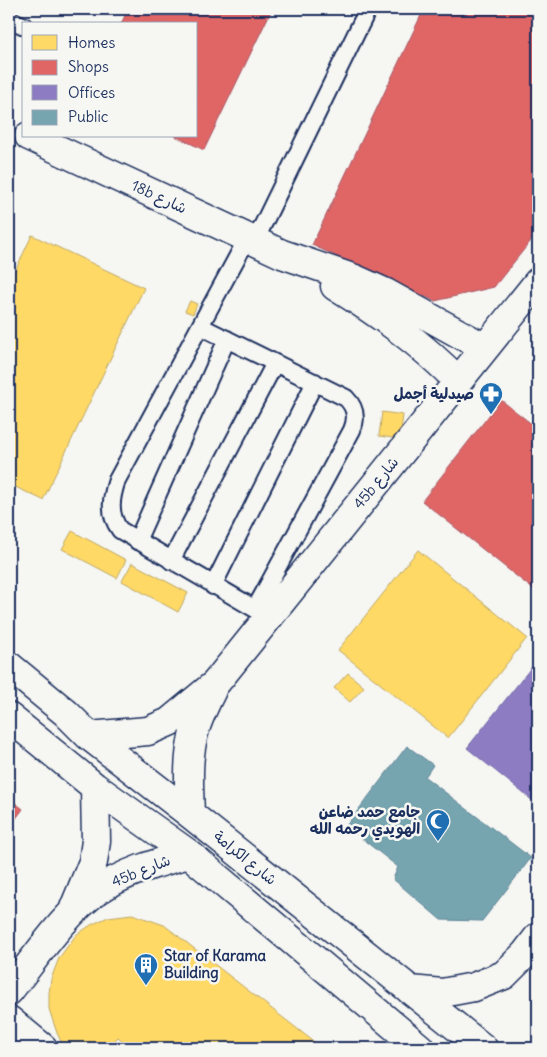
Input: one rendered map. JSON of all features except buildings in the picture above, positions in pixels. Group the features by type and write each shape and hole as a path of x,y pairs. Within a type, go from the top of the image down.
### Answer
{"street":[{"path":"9,127 22,133"},
{"name":"18b شارع","path":"33,138 289,257 355,279 386,293 485,348"},
{"name":"18b شارع","path":"289,257 388,320 424,349 458,381"},
{"name":"45b شارع","path":"190,814 188,775 194,732 215,684 262,613 458,381 538,282"},
{"name":"شارع الكرامة","path":"9,666 66,713 89,736 484,1048"},
{"name":"45b شارع","path":"89,736 148,731 169,722 215,684"},
{"path":"9,717 95,787 189,854 420,1048"},
{"name":"45b شارع","path":"73,912 93,862 97,826 95,787"},
{"name":"45b شارع","path":"9,991 73,912 96,892 115,880 164,861 189,854"},
{"path":"410,990 442,992 466,989 504,975 525,954 538,937"},
{"path":"9,1020 43,1048"}],"lane":[{"path":"200,326 315,382 346,398 352,404 355,422 262,613 120,530 115,524 111,508 113,493 120,474 200,326 252,239 368,9"},
{"path":"9,19 22,25"},
{"path":"137,541 227,339"},
{"path":"171,561 275,363"},
{"path":"213,586 315,382"}],"place":[{"name":"صيدلية أجمل","path":"491,415"},
{"name":"جامع حمد ضاعن الهويدي رحمه الله","path":"438,842"},
{"name":"Star of Karama Building","path":"146,986"}]}
